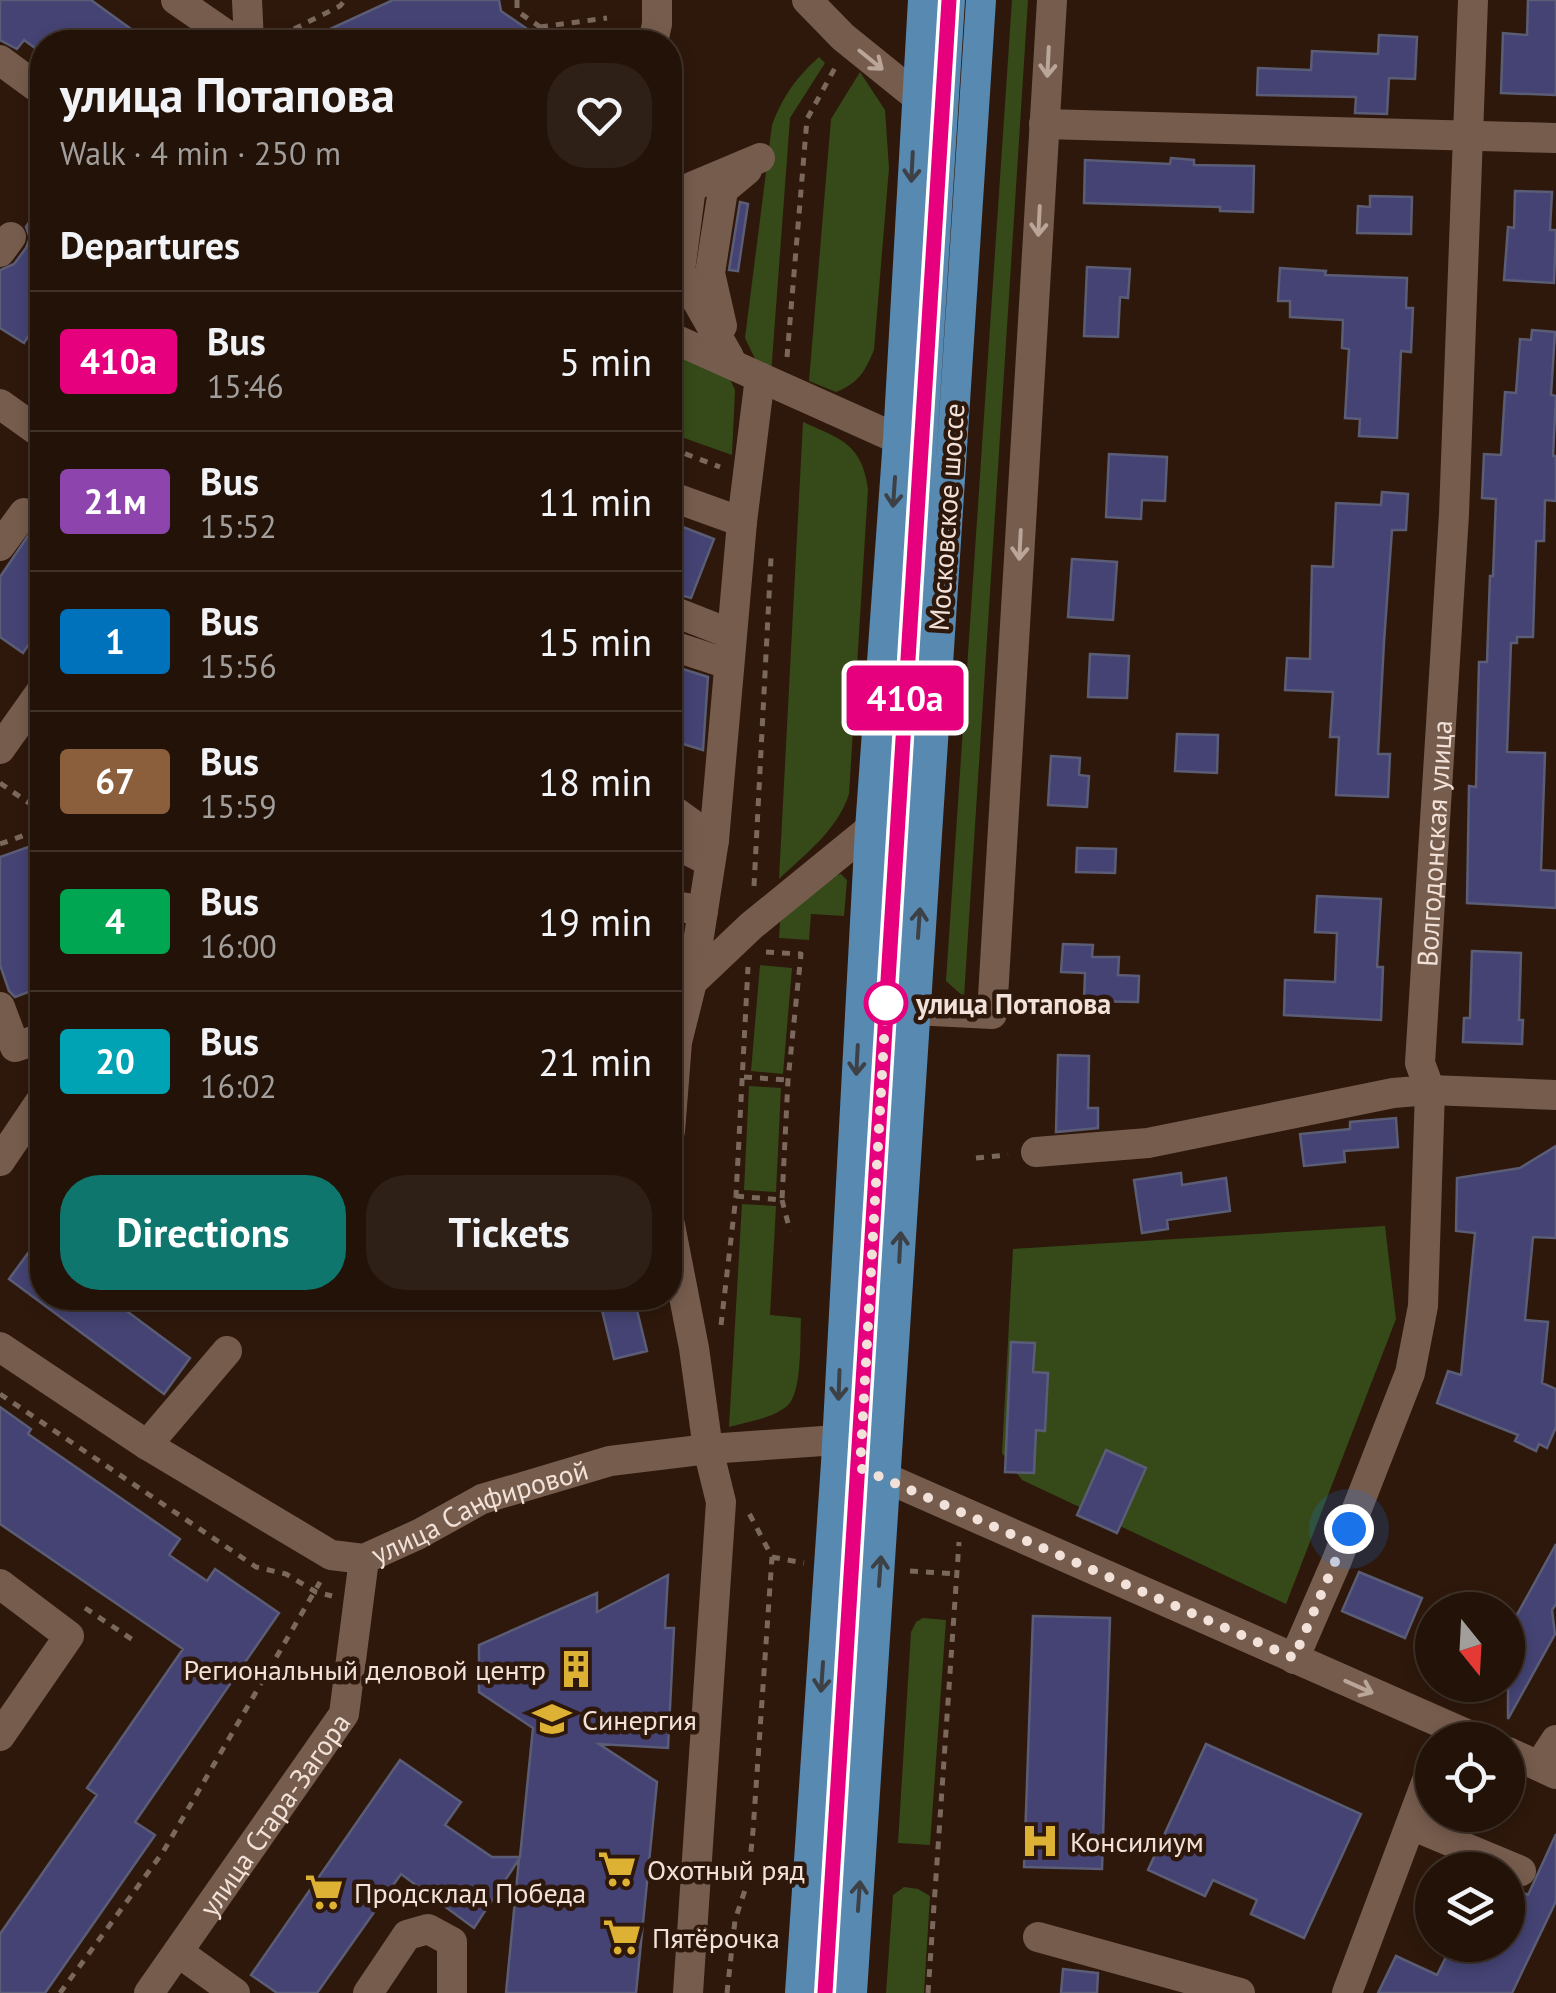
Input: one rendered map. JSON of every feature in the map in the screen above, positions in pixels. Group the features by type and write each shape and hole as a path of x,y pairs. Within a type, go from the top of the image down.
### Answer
{"main road":[{"name":"Московское шоссе","path":"800,1993 923,0"},
{"name":"Московское шоссе","path":"852,1993 873,1473 950,0"},
{"name":"Московское шоссе","path":"825,1993 914,1010 980,0"}],"street":[{"path":"176,0 220,30"},
{"path":"247,0 249,30"},
{"path":"656,30 657,0"},
{"path":"806,0 843,37 916,96"},
{"path":"914,1010 992,1014 1052,0"},
{"name":"Волгодонская улица","path":"1294,1658 1410,1373 1423,1306 1430,1090 1420,1063 1454,514 1473,0"},
{"path":"0,60 30,82"},
{"path":"1044,124 1556,138"},
{"path":"682,255 691,187 760,158"},
{"path":"682,274 729,357 710,273 720,206 723,190 760,158"},
{"path":"682,341 898,439"},
{"path":"682,1003 712,851 742,522 772,382"},
{"path":"0,404 30,425"},
{"path":"682,500 742,522"},
{"path":"0,546 24,512"},
{"path":"682,618 729,649"},
{"path":"682,646 729,649"},
{"path":"5,731 30,703"},
{"path":"682,820 712,851"},
{"path":"686,972 752,926 870,829"},
{"path":"682,845 712,851"},
{"path":"682,907 703,911"},
{"path":"0,1007 15,1047 30,1042"},
{"path":"1036,1152 1148,1143 1393,1092 1556,1095"},
{"path":"0,1161 30,1117"},
{"path":"682,1282 708,1449 722,1502 688,1993"},
{"name":"улица Санфировой","path":"0,1347 147,1445 331,1556 364,1559 482,1499 610,1461 837,1440"},
{"path":"147,1445 227,1351"},
{"path":"873,1473 1294,1658 1423,1722"},
{"name":"улица Стара-Загора","path":"149,1993 344,1714 364,1559"},
{"path":"0,1584 68,1636 0,1736"},
{"path":"1525,1760 1548,1770 1556,1740"},
{"path":"1347,1993 1415,1816"},
{"path":"1412,1825 1476,1852"},
{"path":"368,1993 407,1935 428,1930 452,1942 452,1993"},
{"path":"1038,1937 1240,1993"},
{"path":"178,1952 235,1993"}],"path":[{"path":"294,29 345,0"},
{"path":"517,0 518,11 544,30"},
{"path":"540,27 606,18"},
{"path":"772,382 808,119 836,68 843,37"},
{"path":"752,926 772,547"},
{"path":"0,783 30,804"},
{"path":"0,844 30,833"},
{"path":"720,1335 736,1196 748,951 801,954 788,1080 782,1200 790,1230"},
{"path":"744,1076 788,1080"},
{"path":"736,1196 782,1200"},
{"path":"0,1394 256,1567 286,1574 316,1592 360,1602"},
{"path":"727,1993 735,1920 748,1882 772,1557 744,1505"},
{"path":"928,1993 959,1542"},
{"path":"772,1557 807,1563"},
{"path":"901,1571 956,1574"},
{"path":"60,1993 163,1852 316,1592"}],"green space":[{"path":"1012,0 1028,0 964,997 946,981"},
{"path":"819,57 825,63 790,118 771,375 760,369 745,338 772,125 791,88"},
{"path":"860,72 885,110 889,168 874,350 860,376 836,392 809,381 831,119"},
{"path":"682,350 726,370 735,390 732,455 682,437"},
{"path":"803,422 848,445 861,462 868,489 849,794 829,830 779,879"},
{"path":"841,874 847,880 844,916 811,914 809,940 779,938 780,922 831,876"},
{"path":"760,965 792,968 783,1074 751,1071"},
{"path":"749,1086 781,1088 776,1192 744,1190"},
{"path":"742,1204 776,1206 770,1315 801,1318 800,1363 789,1404 769,1416 729,1427"},
{"path":"1385,1226 1396,1319 1286,1604 1022,1480 1002,1453 1013,1249"},
{"path":"923,1618 946,1620 930,1845 898,1843 911,1632"},
{"path":"904,1887 930,1896 924,1993 886,1993 893,1895"}],"building":[{"path":"0,0 91,0 132,30 30,30 30,44 24,40 17,49 0,40"},
{"path":"393,0 499,0 501,11 529,30 328,30"},
{"path":"1528,0 1556,0 1556,95 1501,93 1503,33 1527,35"},
{"path":"1379,35 1417,37 1415,79 1389,78 1387,114 1355,113 1356,97 1257,95 1258,68 1311,70 1312,51 1378,54"},
{"path":"1171,158 1194,160 1194,165 1254,166 1253,212 1220,211 1220,207 1084,203 1085,160 1170,164"},
{"path":"1515,191 1552,192 1550,230 1556,230 1554,283 1504,280 1508,227 1514,228"},
{"path":"1370,196 1412,197 1411,234 1357,233 1358,206 1370,207"},
{"path":"740,202 748,204 738,271 729,270"},
{"path":"30,238 30,334 24,343 0,328 0,270 14,264"},
{"path":"1087,267 1130,269 1128,298 1120,297 1118,337 1084,336"},
{"path":"1280,268 1326,271 1325,275 1407,278 1406,308 1413,308 1411,352 1401,351 1397,438 1359,436 1360,419 1345,418 1349,349 1342,348 1343,320 1290,317 1290,301 1278,301"},
{"path":"1532,330 1555,332 1551,395 1556,396 1556,501 1545,500 1544,541 1536,541 1533,637 1517,637 1517,643 1511,643 1507,752 1545,753 1541,870 1556,871 1556,908 1467,903 1469,786 1476,787 1479,662 1487,662 1496,499 1482,498 1484,454 1501,455 1505,392 1516,393 1520,339 1531,340"},
{"path":"1109,454 1167,457 1165,501 1142,500 1141,519 1106,517"},
{"path":"1382,492 1408,494 1406,530 1392,530 1384,642 1378,754 1390,754 1388,797 1336,795 1339,737 1330,737 1333,692 1285,690 1287,658 1310,659 1312,566 1333,567 1336,503 1381,505"},
{"path":"682,527 714,539 691,598 682,595"},
{"path":"30,533 30,642 23,653 0,637 0,577"},
{"path":"1072,559 1117,562 1113,620 1068,617"},
{"path":"1090,654 1129,656 1127,698 1088,697"},
{"path":"682,669 708,677 703,750 682,744"},
{"path":"1177,734 1218,735 1217,773 1175,771"},
{"path":"1051,756 1080,758 1079,775 1089,776 1087,807 1048,805"},
{"path":"30,846 30,991 15,997 0,965 0,857"},
{"path":"1077,848 1116,849 1115,873 1076,872"},
{"path":"1317,896 1381,899 1377,967 1383,967 1381,1020 1284,1015 1285,980 1335,982 1337,933 1315,932"},
{"path":"1063,944 1093,945 1092,957 1119,957 1118,975 1139,976 1138,1002 1084,1001 1085,973 1061,972"},
{"path":"1472,951 1521,953 1522,1044 1463,1042 1464,1018 1470,1018"},
{"path":"1058,1055 1089,1056 1088,1108 1098,1108 1098,1128 1056,1132"},
{"path":"1396,1118 1398,1147 1344,1151 1345,1162 1304,1166 1300,1134 1350,1129 1350,1122"},
{"path":"1556,1146 1556,1238 1533,1237 1525,1320 1548,1322 1542,1383 1556,1389 1556,1427 1547,1448 1539,1444 1536,1451 1515,1441 1518,1435 1437,1403 1448,1371 1461,1375 1475,1233 1456,1231 1457,1178 1520,1168"},
{"path":"1181,1173 1182,1185 1226,1178 1230,1211 1167,1220 1168,1229 1142,1233 1134,1180"},
{"path":"30,1250 30,1295 9,1279"},
{"path":"51,1310 125,1310 190,1358 164,1394"},
{"path":"602,1310 637,1310 647,1351 614,1359"},
{"path":"1011,1342 1035,1343 1033,1372 1048,1373 1045,1431 1036,1430 1034,1473 1005,1472"},
{"path":"0,1407 31,1429 28,1434 180,1539 169,1555 207,1581 215,1569 279,1613 135,1822 155,1835 45,1993 0,1993 0,1934 97,1795 87,1788 183,1649 0,1524"},
{"path":"1106,1450 1146,1468 1117,1533 1077,1515"},
{"path":"1556,1544 1556,1604 1552,1610 1555,1634 1525,1688 1525,1600"},
{"path":"1359,1572 1415,1595 1415,1614 1405,1638 1342,1611"},
{"path":"668,1575 665,1628 674,1628 668,1748 599,1744 657,1782 636,1993 506,1993 519,1859 474,1928 401,1874 317,1993 277,1993 251,1975 400,1760 461,1802 445,1825 492,1857 520,1857 533,1728 479,1692 479,1645 597,1593 597,1612"},
{"path":"1033,1616 1110,1618 1102,1869 1024,1867"},
{"path":"1508,1702 1517,1702 1508,1719"},
{"path":"1206,1744 1361,1814 1304,1938 1251,1914 1257,1900 1213,1880 1205,1896 1148,1870"},
{"path":"1556,1834 1556,1901 1512,1993 1378,1993 1396,1956 1437,1975 1444,1962 1525,1962 1525,1894 1528,1895"},
{"path":"1063,1969 1098,1973 1097,1993 1061,1993"}],"bus line":[{"name":"410а","path":"825,1993 949,0"}],"place":[{"name":"улица Потапова","path":"886,1003"},
{"name":"Региональный деловой центр","path":"576,1669"},
{"name":"Синергия","path":"552,1719"},
{"name":"Консилиум","path":"1040,1841"},
{"name":"Охотный ряд","path":"617,1869"},
{"name":"Продсклад Победа","path":"324,1892"},
{"name":"Пятёрочка","path":"622,1937"}],"route":[{"path":"886,1003 860,1468 1294,1658 1349,1529"}]}
